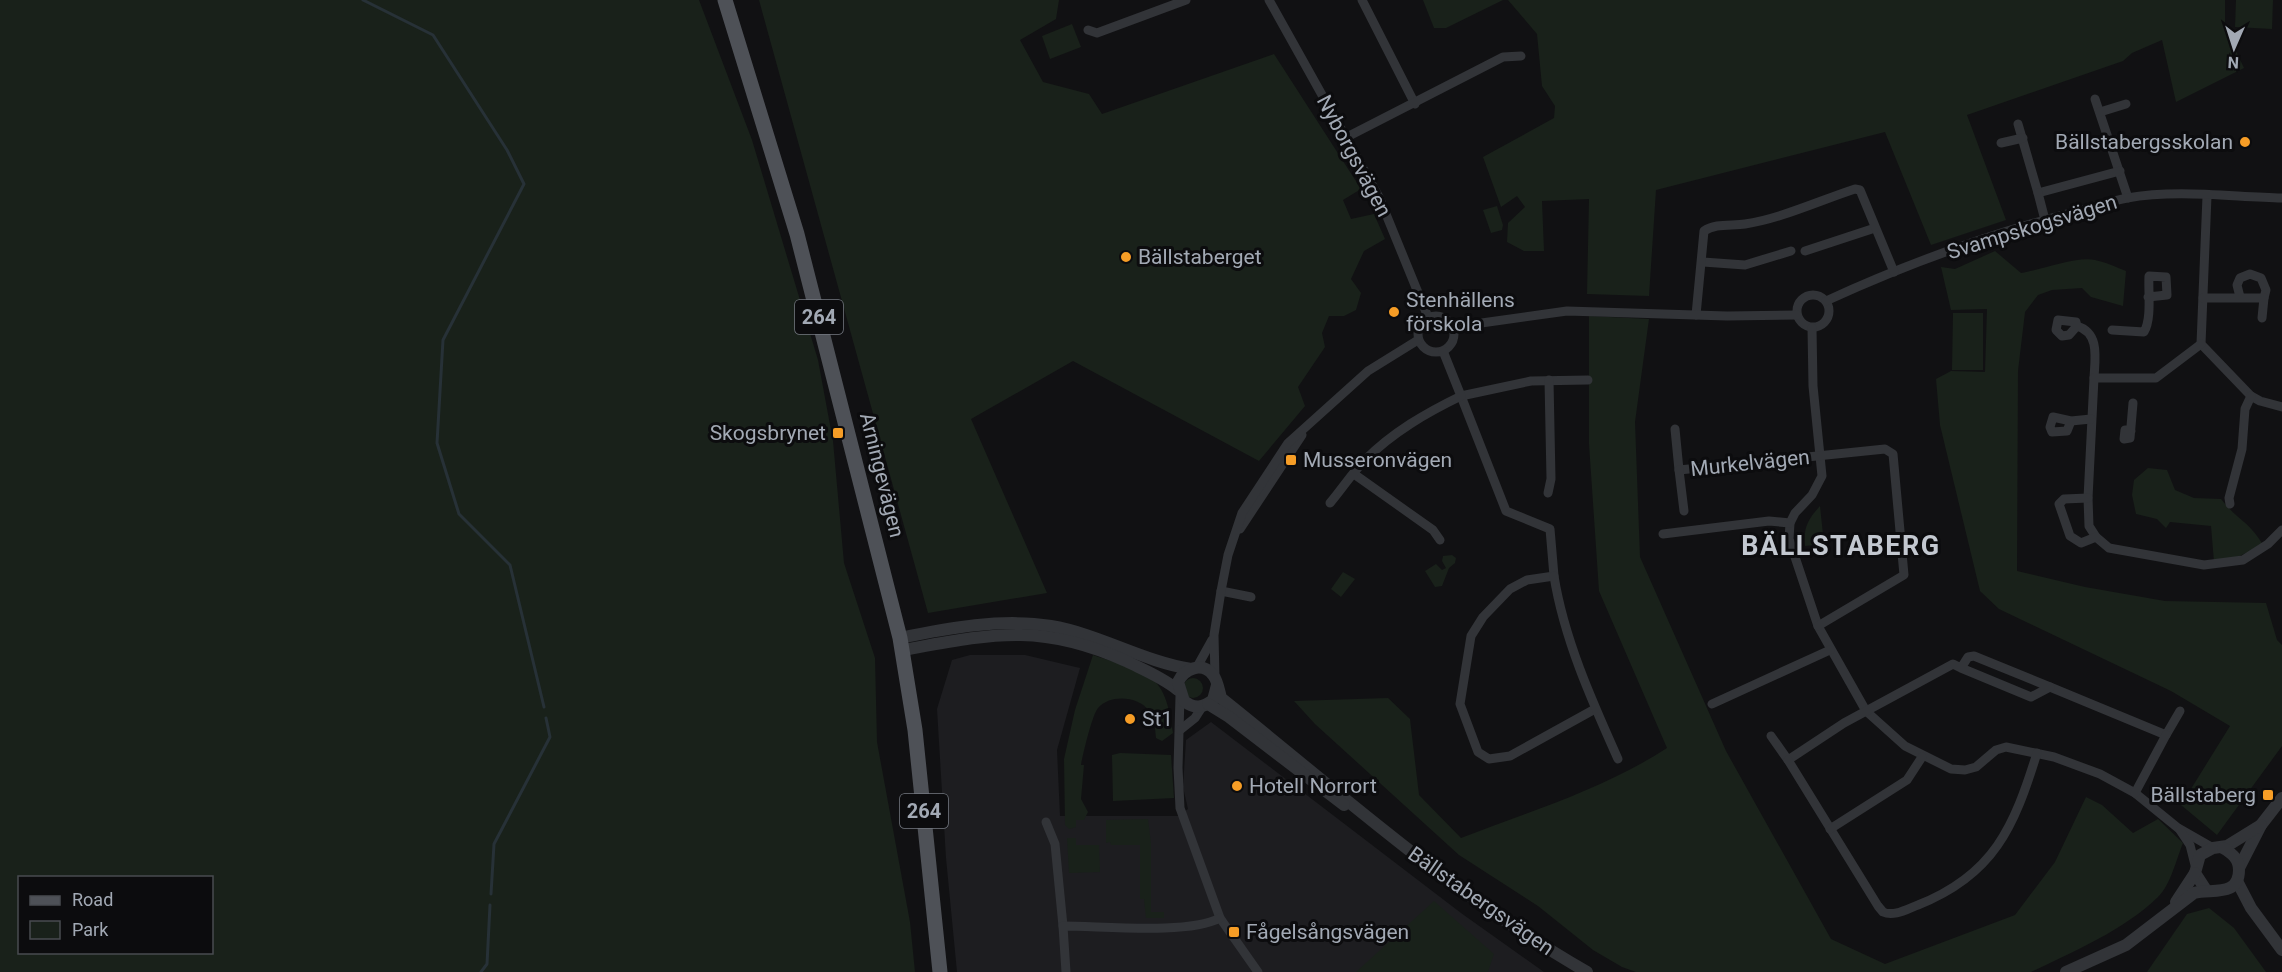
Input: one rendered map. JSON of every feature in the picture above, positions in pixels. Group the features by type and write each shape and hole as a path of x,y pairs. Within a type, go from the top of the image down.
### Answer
{"main road":[{"name":"Arningevägen","path":"724,0 797,234 901,644 916,741 940,972"}],"street":[{"path":"1088,30 1096,33 1183,0"},
{"name":"Nyborgsvägen","path":"1269,0 1389,219 1428,317"},
{"path":"1362,0 1415,104"},
{"path":"1345,138 1503,57 1521,56"},
{"path":"2095,99 2128,198"},
{"path":"2100,112 2126,104"},
{"path":"2018,124 2045,220"},
{"path":"2001,143 2023,138"},
{"path":"2038,193 2120,171"},
{"path":"1696,315 1703,262 1704,231 1710,227 1748,224 1855,189 1860,190 1894,272"},
{"name":"Svampskogsvägen","path":"1797,315 1799,302 1804,297 1815,295 1826,301 1894,272 2045,220 2128,198 2175,195 2282,198"},
{"path":"2207,196 2201,344 2251,396 2282,407"},
{"path":"1805,251 1875,228"},
{"path":"1703,262 1745,265 1791,251"},
{"path":"2240,297 2237,285 2240,278 2250,274 2261,278 2266,290 2262,318"},
{"path":"2116,332 2144,332 2147,326 2148,297"},
{"path":"2203,298 2264,298"},
{"path":"1453,327 1567,311 1797,315 1801,323 1812,328 1826,321 1829,310 1826,301"},
{"path":"1428,317 1442,317 1453,327 1453,341 1443,351 1427,350 1418,340 1419,326 1428,317"},
{"path":"2077,326 2085,328 2092,335 2095,344 2088,498 2089,526 2096,537 2109,548 2204,565 2244,560 2268,544 2282,530"},
{"name":"Murkelvägen","path":"1790,523 1822,479 1813,386 1812,328"},
{"path":"1180,730 1195,718 1217,693 1214,635 1228,555 1242,513 1288,443 1368,371 1418,340"},
{"path":"2094,378 2156,378 2201,344"},
{"path":"1443,351 1506,511 1550,529 1559,610 1595,709 1618,759"},
{"path":"1548,493 1551,479 1549,380"},
{"path":"1330,503 1363,461 1403,428 1427,412 1461,396 1531,381 1588,380"},
{"path":"2230,504 2229,498 2242,449 2245,409 2251,396"},
{"path":"2131,431 2133,403"},
{"path":"2071,421 2091,419"},
{"name":"Murkelvägen","path":"1675,429 1684,511"},
{"name":"Murkelvägen","path":"1679,470 1885,449 1893,454 1905,571 1901,579 1818,626"},
{"path":"1354,474 1433,530 1440,540"},
{"path":"2088,498 2064,499 2059,504 2070,536 2081,543 2096,537"},
{"path":"1663,534 1769,521 1790,523 1789,539 1818,626 1866,711 1887,733 1922,757 1951,769 1965,770 1976,767 1996,750 2006,747 2037,753 2100,774 2134,793 2178,828 2232,854 2251,908 2282,950"},
{"path":"1554,576 1527,580 1510,589 1483,617 1471,636 1460,705 1478,752 1489,759 1510,756 1595,709"},
{"path":"1221,591 1251,597"},
{"path":"901,644 1014,633 1078,638 1165,664 1210,672 1216,681"},
{"path":"1214,635 1194,668 1180,676 1178,725 1180,730 1178,768 1180,808 1220,918 1258,972"},
{"path":"1114,650 1166,679 1189,705 1205,706"},
{"path":"1712,704 1830,650"},
{"path":"1961,668 1968,657 1974,656 2166,735"},
{"path":"1788,760 1866,711 1953,664 2031,697 2050,687"},
{"name":"Bällstabergsvägen","path":"1216,681 1221,698 1378,826 1518,932 1587,972"},
{"name":"Bällstabergsvägen","path":"1205,706 1229,717 1329,795 1378,826"},
{"path":"2134,793 2180,711"},
{"path":"1771,736 1883,912 1893,914 1941,896 1984,865 2007,834 2037,753"},
{"path":"1830,829 1907,780 1922,757"},
{"path":"2066,972 2126,945 2194,893 2212,891 2238,875 2261,825 2282,798"},
{"path":"1046,822 1055,844 1066,972"},
{"path":"2165,915 2195,869 2200,855 2261,825"},
{"path":"2178,828 2190,845 2195,869 2212,891 2251,908"},
{"path":"1063,926 1181,926 1208,924 1220,918"}],"shaded area":[{"path":"970,655 1025,655 1080,668 1057,750 1060,816 1178,816 1188,809 1183,787 1186,740 1211,722 1461,913 1544,972 957,972 946,858 937,709 952,660"}],"green space":[{"path":"0,0 699,0 752,140 818,360 833,441 844,563 875,658 877,742 910,922 915,972 0,972"},
{"path":"759,0 1059,0 1056,19 1020,40 1043,82 1089,94 1102,114 1274,54 1361,189 1343,200 1351,219 1374,214 1385,239 1364,251 1351,279 1361,293 1356,310 1344,316 1329,316 1322,333 1325,347 1298,387 1305,406 1259,461 1073,361 971,419 1047,593 928,613"},
{"path":"1423,0 1503,0 1446,28 1434,28"},
{"path":"1508,0 2225,0 2225,28 2244,68 2176,102 2162,40 2132,53 2123,61 1967,115 2006,220 1931,245 1885,132 1656,190 1649,296 1587,294 1589,199 1542,201 1544,251 1524,251 1507,242 1508,223 1525,207 1517,196 1501,207 1483,157 1554,118 1555,106 1542,86 1537,34"},
{"path":"2236,0 2273,0 2272,29 2235,27"},
{"path":"1072,24 1081,47 1050,59 1042,36"},
{"path":"1497,206 1503,225 1502,230 1491,233 1483,210"},
{"path":"1995,251 2021,273 2087,259 2103,262 2126,271 2123,306 2091,297 2082,288 2052,290 2038,295 2025,312 2018,371 2017,571 2085,587 2165,601 2266,603 2277,640 2282,645 2282,746 2217,835 2181,805 2230,726 2171,691 1999,609 1980,591 1940,425 1936,379 1951,371 1985,372 1987,309 1951,310 1941,267 1955,269"},
{"path":"1953,313 1983,313 1983,370 1952,370"},
{"path":"1589,316 1649,319 1635,422 1640,557 1726,751 1831,939 1885,964 2015,915 2055,862 2086,797 2102,805 2133,833 2158,819 2183,843 2170,879 2158,897 2145,909 2114,930 2031,972 1636,972 1622,967 1593,950 1538,906 1459,855 1315,724 1294,701 1388,698 1410,719 1419,795 1461,838 1593,787 1643,763 1667,748 1599,591 1589,444"},
{"path":"2148,468 2167,470 2175,490 2194,498 2221,499 2253,531 2263,545 2231,560 2214,562 2211,526 2170,522 2166,528 2157,519 2136,514 2132,495 2134,480"},
{"path":"1820,506 1824,544 1805,546 1807,524"},
{"path":"1452,555 1456,558 1455,563 1449,568 1442,586 1435,587 1425,571 1436,564 1442,570 1446,568 1442,561 1443,556"},
{"path":"1343,572 1355,579 1341,597 1331,589"},
{"path":"1093,655 1128,666 1151,678 1165,697 1173,733 1162,741 1156,738 1151,714 1138,702 1117,699 1103,703 1098,708 1090,727 1081,765 1084,765 1081,799 1088,812 1084,820 1076,820 1076,827 1069,829 1065,825 1064,759 1075,710"},
{"path":"1193,678 1200,681 1203,688 1200,695 1193,698 1186,695 1183,688 1186,681"},
{"path":"1120,753 1171,755 1174,798 1113,801 1112,755"},
{"path":"1148,819 1151,843 1151,912 1164,912 1164,918 1146,918 1144,899 1140,899 1140,845 1106,843 1106,820"},
{"path":"1067,838 1076,838 1076,845 1099,845 1100,872 1069,873"},
{"path":"1434,901 1494,954 1488,972 1356,972"},
{"path":"2209,908 2234,928 2266,972 2147,972 2187,914"}],"waterway":[{"path":"363,0 433,35 507,150 524,184 443,340 437,443 459,514 510,565 544,707"},
{"path":"491,894 494,844 550,737 546,718"},
{"path":"481,972 487,964 490,905"}],"place":[{"name":"Bällstabergsskolan","path":"2245,142"},
{"name":"Bällstaberget","path":"1126,257"},
{"name":"Stenhällens förskola","path":"1394,312"},
{"name":"Skogsbrynet","path":"838,433"},
{"name":"Musseronvägen","path":"1291,460"},
{"name":"St1","path":"1130,719"},
{"name":"Hotell Norrort","path":"1237,786"},
{"name":"Bällstaberg","path":"2268,795"},
{"name":"Fågelsångsvägen","path":"1234,932"}],"district":[{"name":"BÄLLSTABERG","path":"1841,546"}]}
